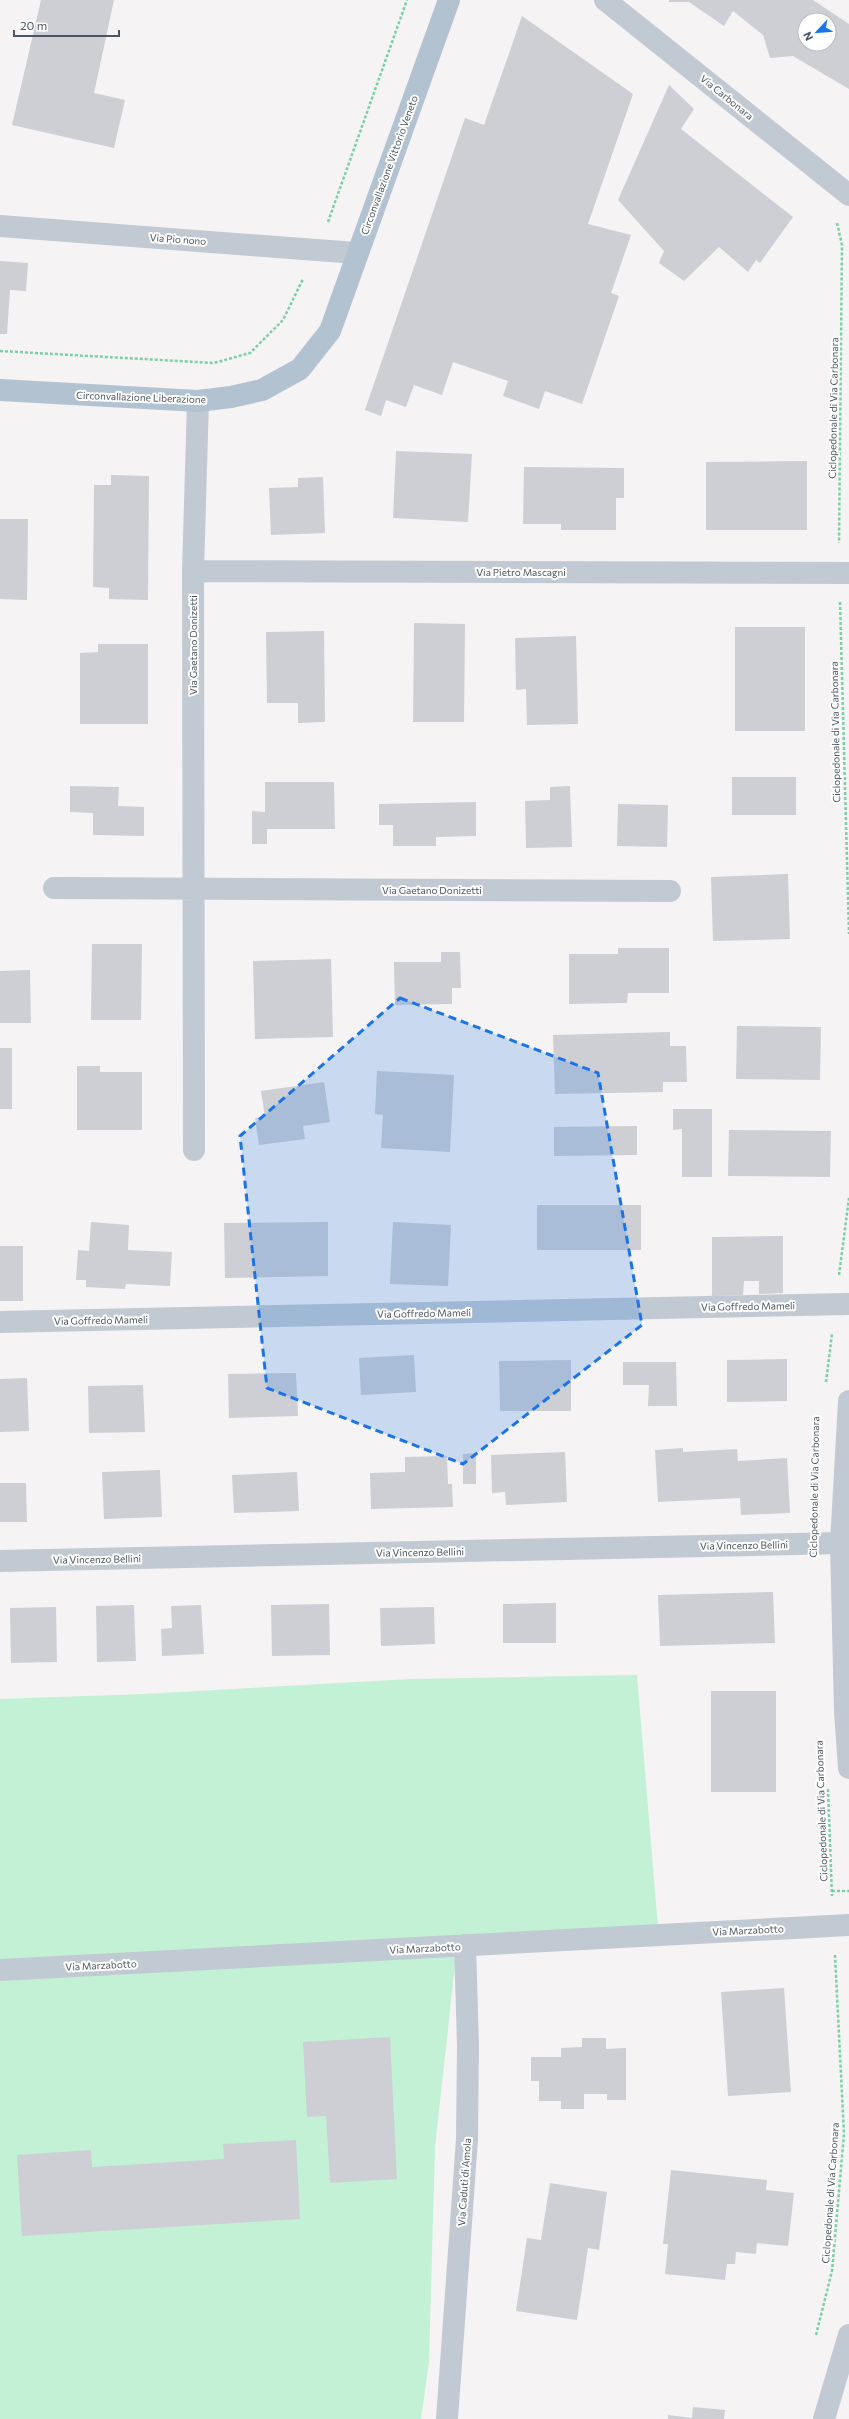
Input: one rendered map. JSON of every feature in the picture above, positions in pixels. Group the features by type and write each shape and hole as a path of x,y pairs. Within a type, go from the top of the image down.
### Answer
{"main road":[{"name":"Circonvallazione Vittorio Veneto","path":"330,331 356,253 449,0"},
{"name":"Circonvallazione Liberazione","path":"0,390 198,401 262,390 300,369 330,331"}],"street":[{"name":"Via Carbonara","path":"605,0 849,195"},
{"name":"Via Pio nono","path":"0,226 356,253"},
{"name":"Via Gaetano Donizetti","path":"194,1150 193,571 198,401"},
{"name":"Via Pietro Mascagni","path":"193,571 844,573"},
{"name":"Via Gaetano Donizetti","path":"54,888 670,891"},
{"name":"Via Goffredo Mameli","path":"0,1322 842,1304"},
{"path":"849,1401 841,1543 845,1594 849,1768"},
{"name":"Via Vincenzo Bellini","path":"0,1561 841,1543"},
{"name":"Via Marzabotto","path":"0,1970 841,1925"},
{"name":"Via Caduti di Amola","path":"447,2419 467,2139 468,2045 465,1945"},
{"path":"824,2419 849,2335"}],"path":[{"name":"Ciclopedonale di Via Carbonara","path":"836,218 842,245 844,573 849,934"},
{"path":"825,1389 842,1304 849,1198"},
{"name":"Ciclopedonale di Via Carbonara","path":"815,2338 832,2271 844,2134 841,1925 832,1891 828,1781"},
{"path":"832,1891 849,1891"}],"highlighted area":[{"path":"400,998 598,1073 642,1325 463,1464 267,1388 240,1136"}],"green space":[{"path":"637,1675 659,1939 457,1947 435,2147 429,2362 421,2419 0,2419 0,1699 144,1694 411,1679"}],"building":[{"path":"41,0 114,0 94,93 125,100 114,148 12,125"},
{"path":"669,0 813,0 831,12 797,12 797,52 837,52 837,16 849,24 849,89 793,56 770,58 763,35 733,11 724,26 689,2 669,2"},
{"path":"522,16 633,94 588,224 631,235 611,293 619,296 582,404 545,391 539,409 503,396 508,381 453,362 442,395 414,385 406,407 386,400 381,416 365,410 465,118 484,125"},
{"path":"669,85 694,109 681,129 793,217 760,263 756,260 748,272 719,247 684,281 659,263 664,251 618,200"},
{"path":"0,261 28,263 26,291 10,290 7,334 0,334"},
{"path":"396,451 472,454 468,522 393,518"},
{"path":"807,461 807,530 706,530 706,462"},
{"path":"524,467 624,468 624,498 616,498 616,530 561,530 561,524 523,524"},
{"path":"111,475 149,476 148,600 109,599 109,588 93,587 94,485 111,485"},
{"path":"323,477 325,533 271,535 269,488 298,487 298,478"},
{"path":"0,519 28,519 27,600 0,599"},
{"path":"414,623 465,624 464,722 413,722"},
{"path":"735,627 805,627 805,731 735,731"},
{"path":"324,631 325,722 298,723 298,703 267,703 266,632"},
{"path":"576,636 578,724 527,725 526,689 516,690 515,638"},
{"path":"98,644 148,644 148,724 80,724 80,653 98,652"},
{"path":"732,777 796,777 796,815 732,815"},
{"path":"265,782 334,782 335,829 267,829 267,844 252,844 252,811 265,812"},
{"path":"70,786 119,787 118,806 144,807 144,836 93,835 93,813 70,812"},
{"path":"570,786 572,847 526,848 525,801 550,800 550,787"},
{"path":"476,802 476,836 436,837 436,846 393,846 393,825 379,825 379,804"},
{"path":"618,804 668,805 667,847 617,846"},
{"path":"788,874 790,939 713,941 711,877"},
{"path":"92,944 142,944 141,1020 91,1020"},
{"path":"618,948 669,948 669,993 628,993 627,1003 569,1004 569,954 618,954"},
{"path":"441,952 460,952 461,988 452,988 452,1004 395,1005 394,962 441,962"},
{"path":"331,959 333,1037 255,1039 253,961"},
{"path":"30,970 31,1023 0,1023 0,971"},
{"path":"737,1026 821,1027 820,1080 736,1079"},
{"path":"670,1032 670,1046 686,1046 687,1082 663,1082 663,1092 555,1094 553,1035"},
{"path":"0,1048 12,1048 12,1109 0,1109"},
{"path":"77,1066 100,1066 100,1072 142,1072 142,1130 77,1130"},
{"path":"377,1071 454,1075 450,1152 381,1148 383,1115 375,1114"},
{"path":"324,1082 330,1122 303,1126 305,1139 259,1145 255,1118 265,1117 261,1091"},
{"path":"673,1109 712,1109 712,1177 682,1177 682,1129 673,1130"},
{"path":"637,1126 637,1155 554,1156 554,1127"},
{"path":"729,1130 831,1131 830,1177 728,1176"},
{"path":"537,1205 641,1205 641,1250 537,1250"},
{"path":"91,1222 129,1225 128,1250 172,1252 170,1286 126,1284 125,1289 86,1287 86,1280 76,1280 78,1250 89,1251"},
{"path":"328,1222 328,1276 225,1278 224,1223"},
{"path":"393,1222 451,1225 448,1286 390,1284"},
{"path":"783,1236 783,1293 759,1294 759,1281 744,1281 743,1295 712,1296 712,1237"},
{"path":"0,1246 23,1246 23,1301 0,1301"},
{"path":"414,1355 416,1392 361,1395 359,1358"},
{"path":"787,1359 787,1401 727,1402 727,1360"},
{"path":"571,1360 571,1411 500,1411 499,1361"},
{"path":"623,1362 676,1362 677,1406 648,1406 649,1385 623,1385"},
{"path":"296,1373 298,1416 229,1418 228,1374"},
{"path":"27,1378 29,1431 0,1432 0,1379"},
{"path":"143,1385 145,1432 89,1433 88,1386"},
{"path":"683,1448 683,1452 737,1449 738,1461 787,1458 790,1513 741,1515 740,1498 658,1502 655,1450"},
{"path":"565,1452 567,1502 506,1505 505,1492 492,1493 491,1455"},
{"path":"476,1453 476,1484 463,1484 463,1454"},
{"path":"447,1456 448,1484 452,1484 453,1507 371,1509 370,1473 405,1472 405,1457"},
{"path":"160,1470 162,1517 104,1519 102,1472"},
{"path":"297,1472 299,1511 234,1513 232,1475"},
{"path":"0,1483 26,1483 27,1522 0,1522"},
{"path":"773,1592 775,1643 660,1646 658,1595"},
{"path":"556,1603 556,1643 503,1643 503,1604"},
{"path":"329,1604 330,1655 272,1656 271,1605"},
{"path":"134,1605 136,1661 97,1662 96,1606"},
{"path":"201,1605 204,1654 162,1656 161,1629 172,1628 171,1606"},
{"path":"56,1607 57,1662 11,1663 10,1608"},
{"path":"434,1607 435,1644 381,1646 380,1608"},
{"path":"711,1691 776,1691 776,1792 711,1792"},
{"path":"784,1988 791,2092 728,2096 721,1992"},
{"path":"390,2037 397,2179 330,2183 326,2116 307,2117 303,2042"},
{"path":"582,2038 606,2038 606,2049 626,2048 626,2100 607,2100 607,2094 584,2094 584,2109 561,2109 561,2101 539,2101 539,2081 531,2081 531,2057 561,2057 561,2048 582,2047"},
{"path":"296,2140 300,2219 22,2236 17,2155 91,2150 92,2167 224,2159 223,2144"},
{"path":"671,2170 767,2180 766,2190 794,2193 788,2246 757,2243 756,2254 736,2252 735,2264 727,2264 725,2280 665,2274 668,2244 663,2244"},
{"path":"550,2183 607,2192 599,2250 588,2248 577,2320 516,2311 527,2238 541,2240"},
{"path":"693,2407 725,2410 724,2419 668,2419 668,2415 692,2418"}]}
